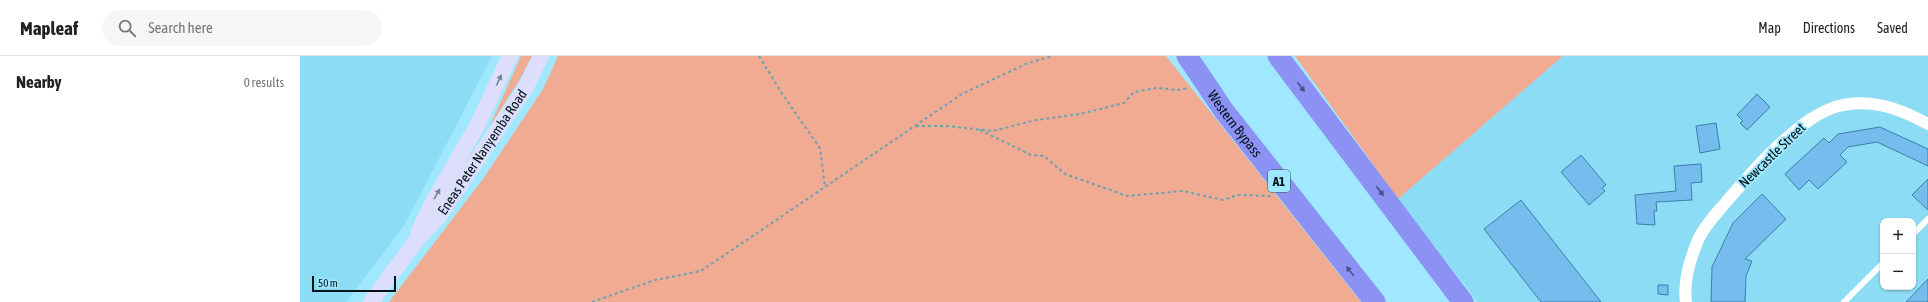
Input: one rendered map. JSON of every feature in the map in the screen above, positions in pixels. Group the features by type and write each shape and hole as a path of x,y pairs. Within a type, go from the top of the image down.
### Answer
{"highway":[{"path":"1180,56 1224,111"},
{"name":"Western Bypass","path":"1187,56 1224,111 1374,302"},
{"path":"1278,56 1463,302"}],"main road":[{"name":"Eneas Peter Nanyemba Road","path":"415,242 420,226 478,124 510,56"},
{"name":"Eneas Peter Nanyemba Road","path":"371,302 415,242 439,216 526,87 541,56"}],"street":[{"name":"Newcastle Street","path":"1686,302 1687,271 1698,239 1713,217 1748,176 1781,144 1809,120 1835,107 1857,104 1874,104 1906,112 1928,124"}],"lane":[{"path":"1916,231 1928,218"},
{"path":"1844,302 1880,267"}],"path":[{"path":"759,56 783,95 820,148 825,187"},
{"path":"592,302 655,280 701,271 962,94 1028,63 1053,56"},
{"path":"915,126 947,126 993,132 1036,120 1096,110 1124,103 1134,92 1156,88 1178,90 1203,85"},
{"path":"980,130 1031,155 1044,156 1065,174 1127,196 1183,191 1223,200 1238,195 1290,196"}],"shaded area":[{"path":"300,56 492,56 404,226 346,302 300,302"},
{"path":"521,56 532,56 520,79 489,128"},
{"path":"558,56 1166,56 1361,302 389,302 483,179 543,89"},
{"path":"1295,56 1563,56 1398,199"},
{"path":"1563,56 1928,56 1928,302 1478,302 1398,199"}],"building":[{"path":"1757,94 1770,107 1747,130 1740,123 1743,121 1737,115"},
{"path":"1716,123 1720,149 1700,153 1696,126"},
{"path":"1880,127 1928,149 1928,166 1877,142 1848,147 1840,155 1847,162 1818,189 1809,180 1799,190 1785,174 1824,138 1829,143 1838,134"},
{"path":"1581,155 1606,185 1602,188 1605,191 1589,205 1561,172"},
{"path":"1701,164 1702,182 1691,183 1692,200 1656,202 1657,211 1654,211 1655,225 1637,224 1635,195 1676,191 1674,166"},
{"path":"1928,179 1928,210 1912,195"},
{"path":"1762,194 1786,219 1745,259 1752,261 1746,276 1745,302 1711,302 1712,267 1733,223"},
{"path":"1521,200 1601,302 1541,302 1484,229"},
{"path":"1928,279 1928,302 1906,302"},
{"path":"1658,285 1668,285 1668,295 1658,294"}]}
